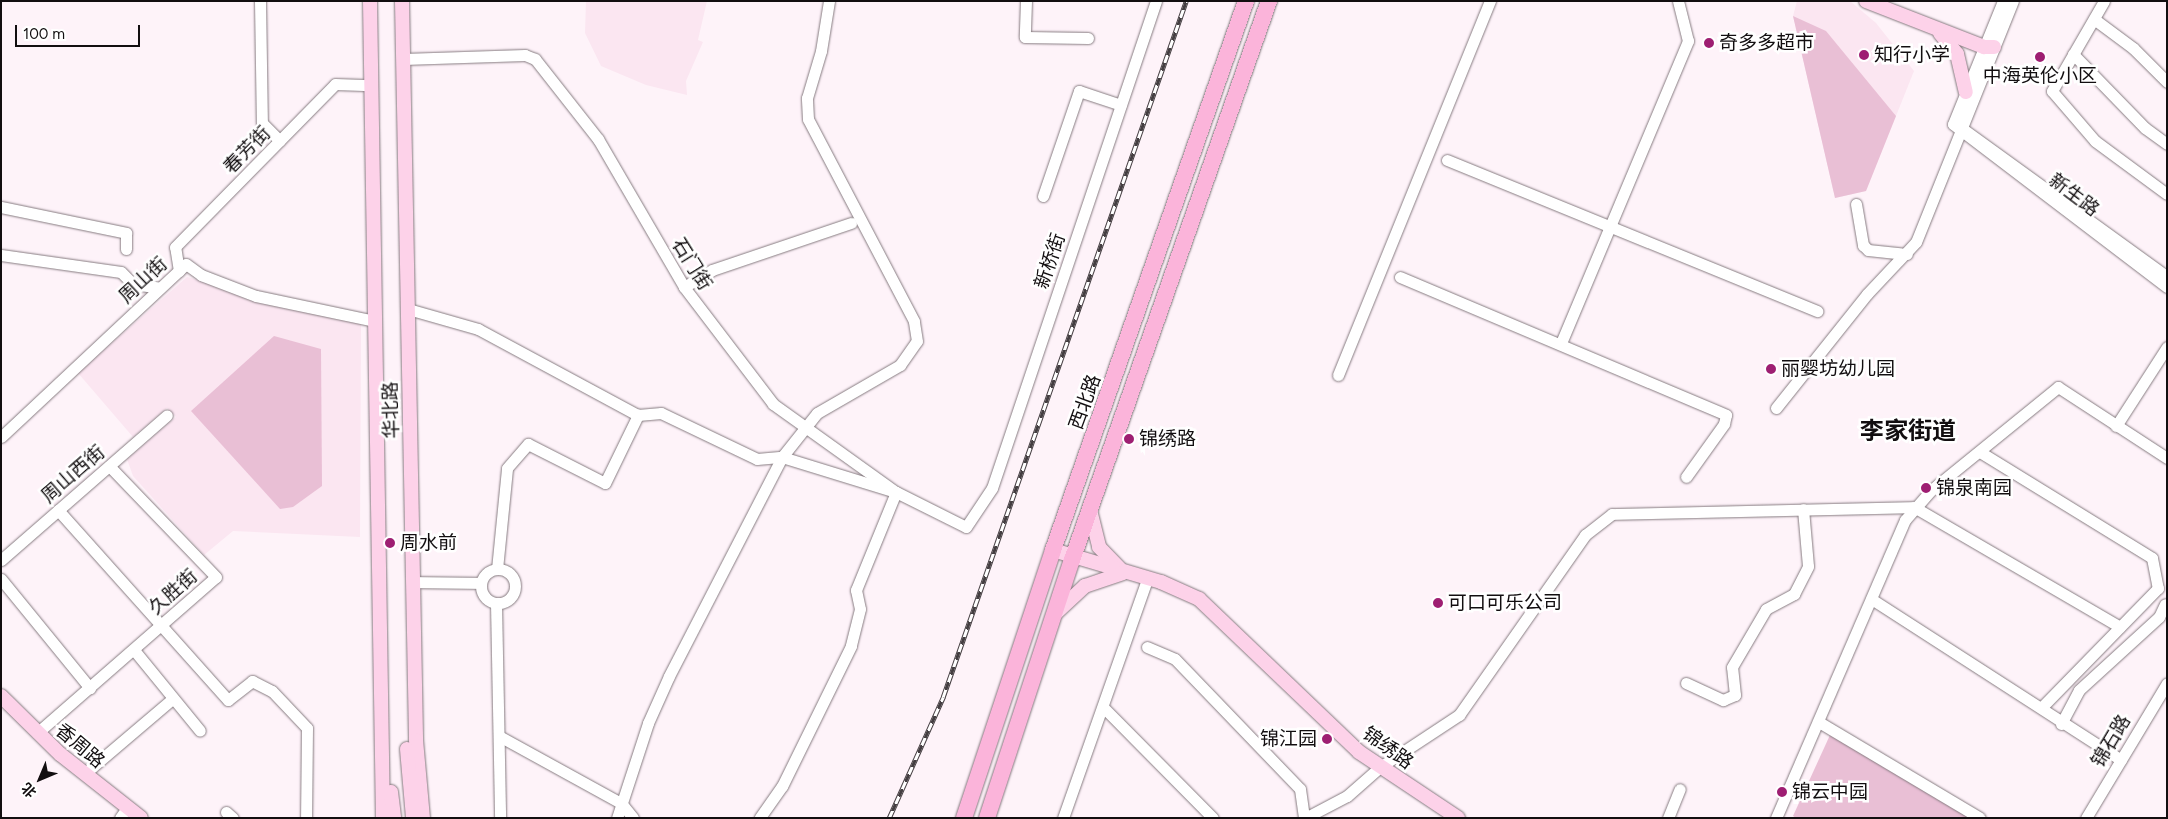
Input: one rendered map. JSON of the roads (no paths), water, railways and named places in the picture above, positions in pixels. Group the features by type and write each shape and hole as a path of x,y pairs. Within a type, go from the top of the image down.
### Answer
{"highway":[{"name":"西北路","path":"964,818 1053,550 1246,1"},
{"path":"987,818 1073,556 1269,1"}],"main road":[{"name":"华北路","path":"370,1 384,815"},
{"name":"华北路","path":"402,1 413,582 423,818"},
{"path":"1866,1 1936,29 1989,45"},
{"path":"1890,1 1989,45"},
{"path":"1936,29 1957,54 1966,92"},
{"path":"1054,615 1085,586 1124,573 1099,547 1090,510"},
{"path":"413,546 406,654 413,818"},
{"name":"锦绣路","path":"1053,550 1183,590 1213,609 1335,730 1380,767 1458,818"},
{"path":"379,569 387,614 394,818"},
{"name":"香周路","path":"1,696 37,733 84,774 124,814"},
{"name":"香周路","path":"1,710 38,747 124,814 141,818"}],"street":[{"path":"260,1 262,123 280,141"},
{"path":"617,818 669,676 782,457 817,413 900,365 917,341 914,321 808,119 807,98 821,51 829,1"},
{"path":"1026,1 1025,37 1088,38"},
{"name":"新桥街","path":"966,527 992,488 1156,1"},
{"path":"1338,375 1490,1"},
{"path":"1561,343 1688,41 1678,1"},
{"path":"1776,408 1867,294 1907,254 1916,242 1989,45 2003,1"},
{"path":"1958,127 1966,92 2013,1"},
{"path":"2104,1 2052,91 2095,141 2167,194"},
{"path":"2094,19 2133,48 2167,82"},
{"path":"2073,54 2145,128 2167,144"},
{"name":"石门街","path":"403,59 526,55 535,59 598,139 684,287 773,404 896,492 966,527"},
{"name":"春芳街","path":"178,272 176,248 335,84 372,85"},
{"path":"1043,196 1079,91 1121,104"},
{"name":"新生路","path":"1958,127 2167,277"},
{"name":"新生路","path":"1958,127 2167,287"},
{"path":"1447,160 1817,311"},
{"path":"1856,204 1868,250 1907,254"},
{"path":"1,206 126,233 126,249"},
{"path":"684,287 712,270 851,223"},
{"path":"1,255 121,272 133,284 160,288"},
{"name":"周山街","path":"1,437 186,264 208,279 256,296 375,321"},
{"path":"1400,277 1561,343 1726,415 1724,424 1686,477"},
{"path":"408,309 478,329 638,415 661,413 757,459 782,457 896,492 856,590 860,609 851,646 782,786 760,818"},
{"path":"2116,426 2167,347"},
{"path":"1776,818 1914,507 2058,387 2167,458"},
{"name":"周山西街","path":"1,560 167,415"},
{"path":"497,568 507,468 528,444 605,483 638,415"},
{"path":"1980,452 2152,558 2158,588 2043,706"},
{"name":"久胜街","path":"37,733 161,627 216,577 109,466"},
{"path":"1148,647 1175,659 1300,789 1304,818 1348,796 1380,767 1460,715 1599,520 1612,514 1914,507 2120,627"},
{"path":"1686,683 1722,700 1734,695 1732,667 1766,609 1794,594 1808,566 1803,509"},
{"path":"58,510 228,700 252,681 272,691 307,728 306,818"},
{"path":"497,568 512,575 516,586 512,596 496,603 486,598 481,583 486,573 497,568"},
{"path":"1,579 90,688"},
{"path":"1062,818 1103,707 1146,579"},
{"path":"413,582 481,583"},
{"path":"1874,600 2043,706 2061,724 2121,760"},
{"path":"496,603 500,818"},
{"path":"2061,724 2078,690 2159,617 2166,604"},
{"path":"134,650 200,731"},
{"name":"锦石路","path":"2086,818 2167,682"},
{"path":"84,774 172,699"},
{"path":"1103,707 1213,818"},
{"path":"1819,722 1977,817"},
{"path":"499,736 621,803 633,818"},
{"path":"1668,818 1680,790"}],"railway":[{"path":"889,818 943,697 1186,1"}],"place":[{"name":"奇多多超市","path":"1709,43"},
{"name":"知行小学","path":"1864,55"},
{"name":"中海英伦小区","path":"2040,57"},
{"name":"丽婴坊幼儿园","path":"1771,369"},
{"name":"锦绣路","path":"1129,439"},
{"name":"锦泉南园","path":"1926,488"},
{"name":"周水前","path":"390,543"},
{"name":"可口可乐公司","path":"1438,603"},
{"name":"锦江园","path":"1327,739"},
{"name":"锦云中园","path":"1782,792"}],"district":[{"name":"李家街道","path":"1908,431"}]}
